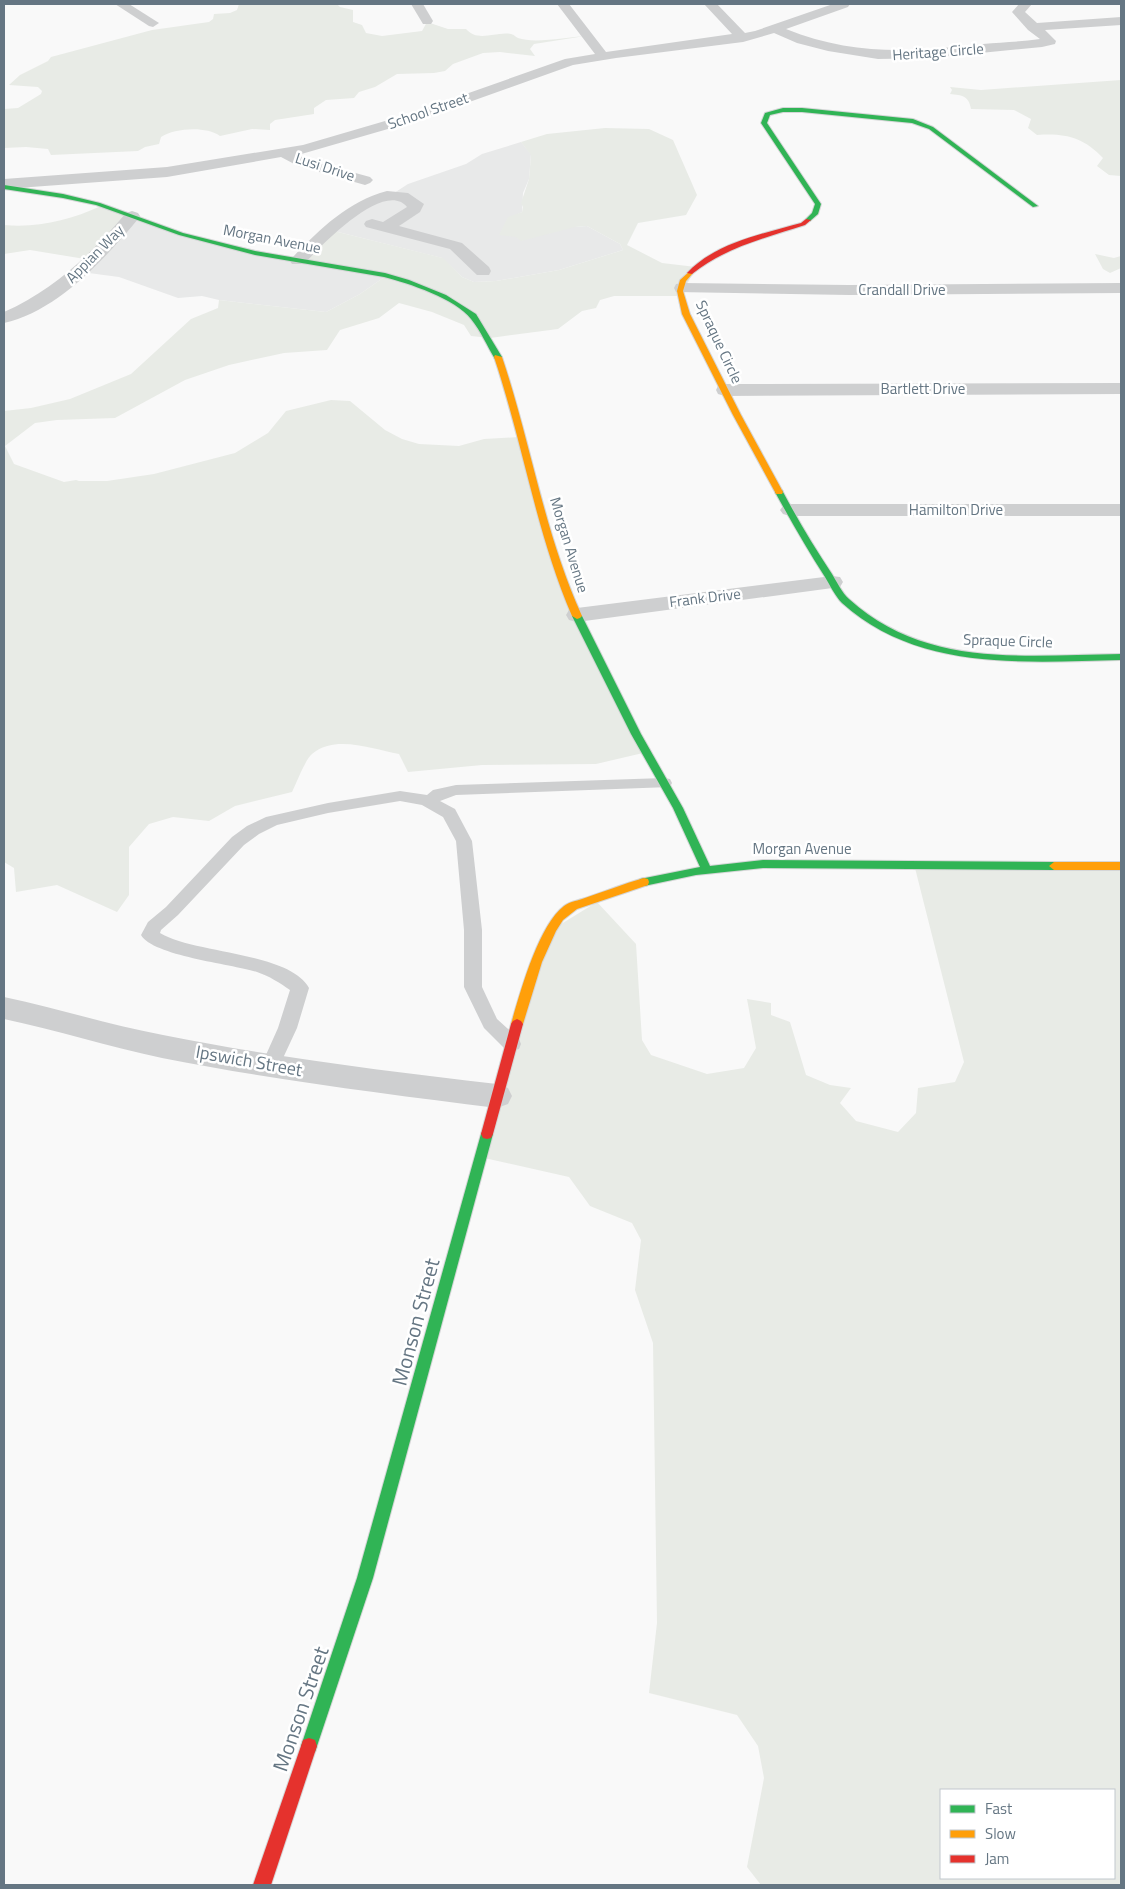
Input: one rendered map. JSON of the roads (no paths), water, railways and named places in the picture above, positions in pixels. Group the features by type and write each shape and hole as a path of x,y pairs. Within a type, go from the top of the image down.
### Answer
{"street":[{"path":"121,4 153,23"},
{"path":"417,4 427,21"},
{"path":"563,4 603,56"},
{"path":"710,4 743,38"},
{"name":"School Street","path":"4,185 135,175 285,154 377,129 570,62 743,38 775,30 844,4"},
{"name":"Heritage Circle","path":"775,30 801,41 840,52 897,56 1050,40 1018,12 1026,4"},
{"path":"1032,26 1121,21"},
{"name":"Spraque Circle","path":"1035,206 1021,198 931,128 913,120 819,111 792,110 773,112 767,114 764,123 815,198 818,204 815,214 811,219 802,224 732,247 704,262 691,271 683,280 680,291 686,314 724,390 803,536 844,600 881,627 901,638 932,649 956,654 991,658 1121,657"},
{"name":"Lusi Drive","path":"285,154 303,163 365,180"},
{"name":"Morgan Avenue","path":"4,185 98,204 211,242 298,261 361,269 406,281 444,296 473,316 496,352 509,386 543,519 562,580 602,668 678,808 706,868 763,864 1121,866"},
{"path":"298,261 345,216 372,200 388,196 403,196 416,204 414,209 397,218 385,228"},
{"name":"Appian Way","path":"4,318 63,287 105,249 132,216"},
{"path":"345,216 456,246 483,271"},
{"path":"1110,272 1121,288"},
{"name":"Crandall Drive","path":"682,288 858,290 1121,288"},
{"name":"Bartlett Drive","path":"724,390 1121,389"},
{"name":"Hamilton Drive","path":"790,510 1121,510"},
{"name":"Frank Drive","path":"577,614 832,582"},
{"name":"Monson Street","path":"262,1885 365,1578 528,984 548,941 566,911 614,890 706,868"},
{"name":"Ipswich Street","path":"4,1008 113,1036 270,1066 497,1096"}],"lane":[{"path":"429,801 439,794 456,790 664,783"},
{"path":"270,1066 288,1030 296,1008 300,988 288,977 258,964 201,954 160,942 150,935 154,926 172,912 238,841 252,830 272,821 328,808 400,796 429,801 449,813 464,841 473,930 473,987 490,1023 512,1044"}]}
